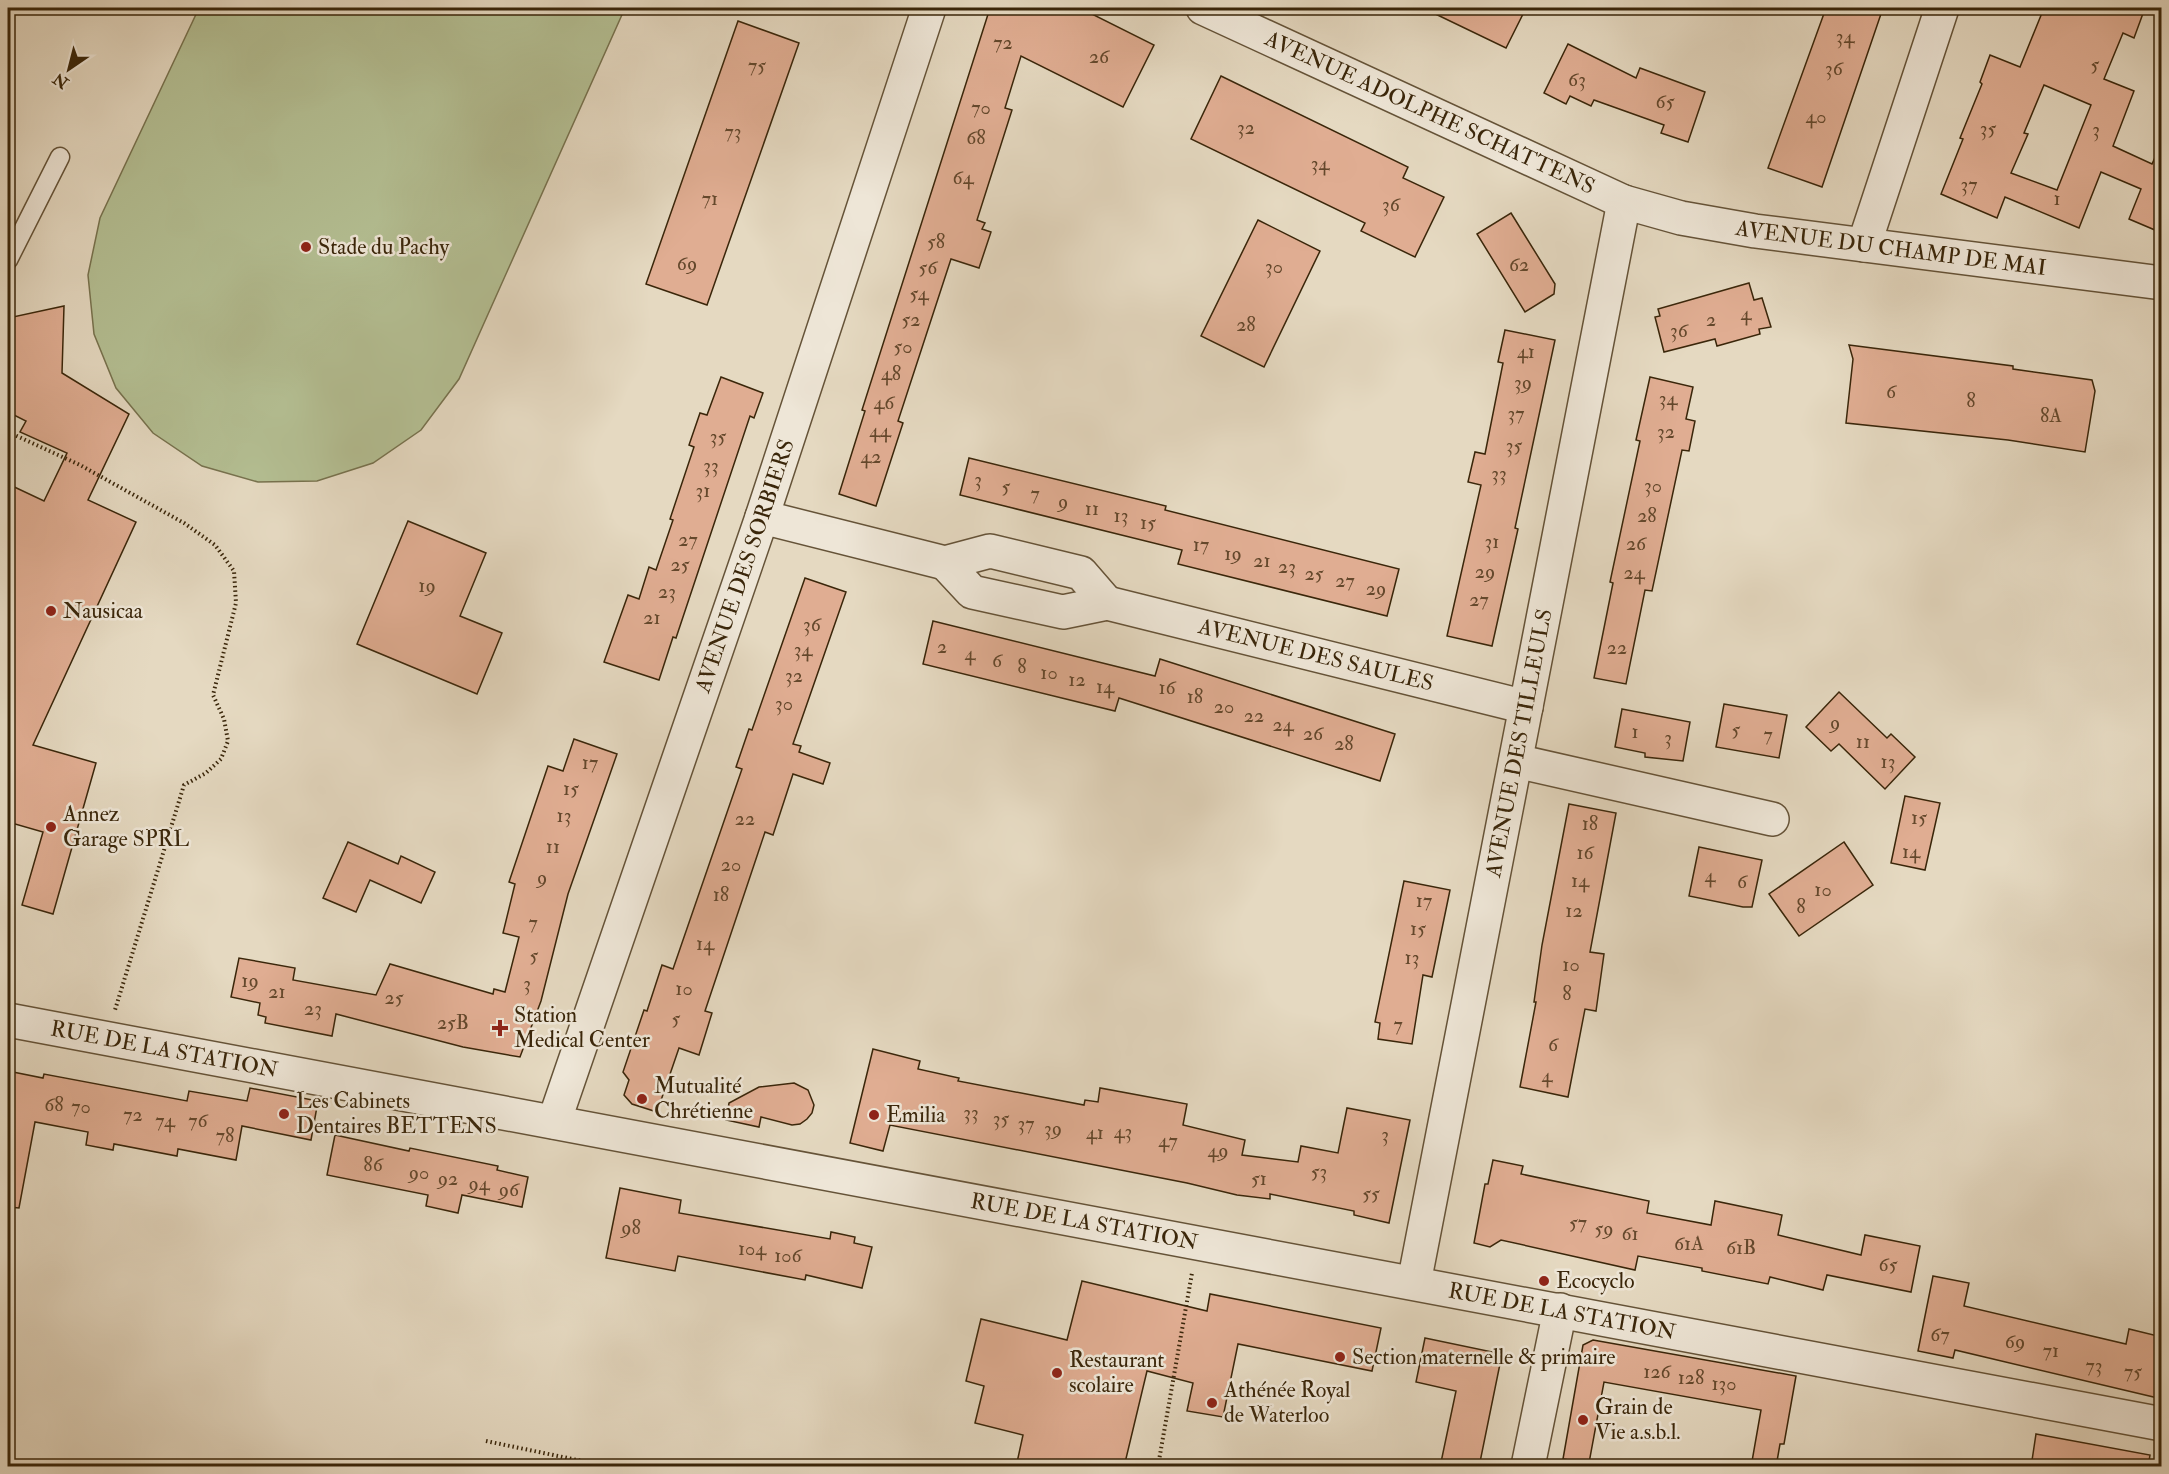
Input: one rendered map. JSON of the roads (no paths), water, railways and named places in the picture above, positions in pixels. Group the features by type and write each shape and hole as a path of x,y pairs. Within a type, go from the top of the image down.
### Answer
{"street":[{"name":"AVENUE DES SORBIERS","path":"554,1122 762,517 929,8"},
{"name":"AVENUE ADOLPHE SCHATTENS","path":"1203,8 1624,202"},
{"path":"1864,245 1942,8"},
{"name":"AVENUE DU CHAMP DE MAI","path":"1624,202 1681,218 1755,231 2162,283"},
{"name":"AVENUE DES TILLEULS","path":"1414,1283 1624,202"},
{"path":"762,517 945,563 990,551 1081,573 1107,603"},
{"name":"AVENUE DES SAULES","path":"945,563 972,592 1064,612 1107,603 1526,706"},
{"path":"1516,761 1772,819"},
{"name":"RUE DE LA STATION","path":"8,1020 2162,1424"},
{"path":"1528,1467 1560,1310"}],"lane":[{"path":"8,260 60,157"}],"place":[{"name":"Stade du Pachy","path":"306,247"},
{"name":"Nausicaa","path":"51,611"},
{"name":"Annez Garage SPRL","path":"51,827"},
{"name":"Station Medical Center","path":"500,1028"},
{"name":"Mutualité Chrétienne","path":"642,1099"},
{"name":"Les Cabinets Dentaires BETTENS","path":"284,1114"},
{"name":"Emilia","path":"874,1115"},
{"name":"Ecocyclo","path":"1544,1281"},
{"name":"Section maternelle & primaire","path":"1340,1357"},
{"name":"Restaurant scolaire","path":"1057,1373"},
{"name":"Athénée Royal de Waterloo","path":"1212,1403"},
{"name":"Grain de Vie a.s.b.l.","path":"1583,1420"}]}
